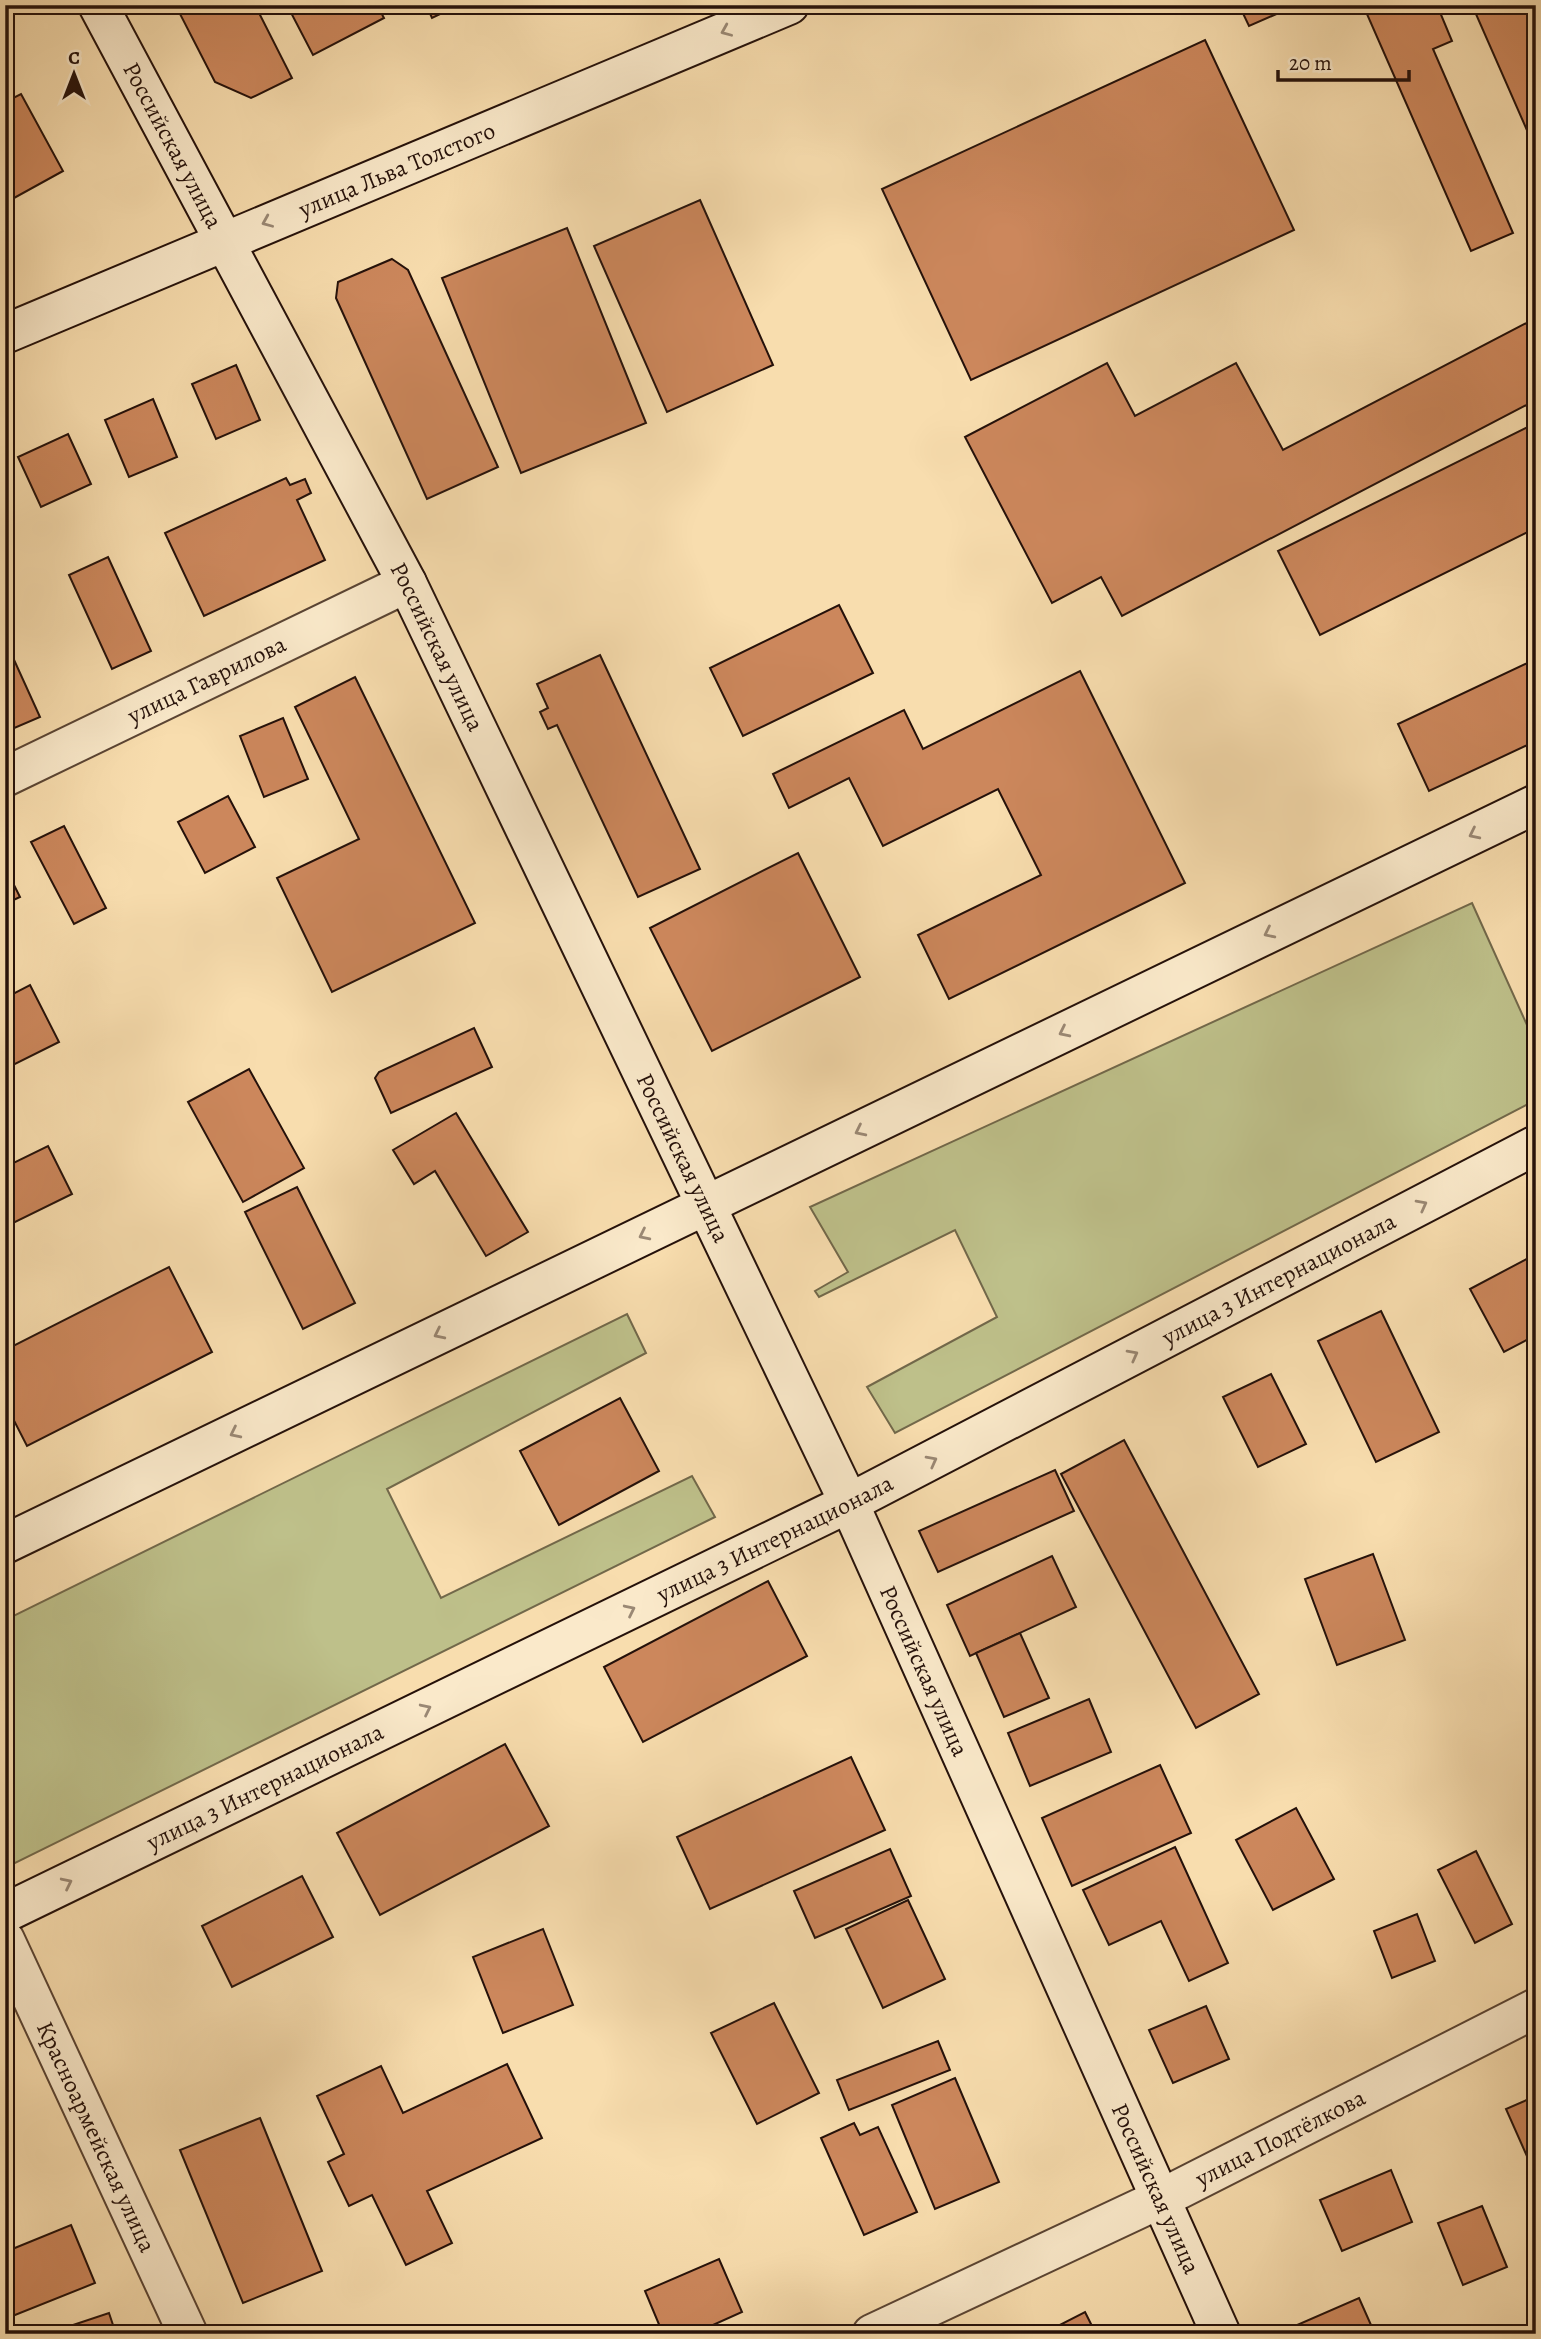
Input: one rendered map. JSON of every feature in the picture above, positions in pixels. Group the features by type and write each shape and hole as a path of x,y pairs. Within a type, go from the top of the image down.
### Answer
{"main road":[{"name":"Российская улица","path":"98,5 407,583 849,1503 1221,2334"},
{"name":"улица Льва Толстого","path":"5,334 789,5"},
{"name":"улица Гаврилова","path":"5,777 407,583"},
{"path":"5,1544 1536,804"},
{"name":"улица 3 Интернационала","path":"5,1913 849,1503 1536,1145"},
{"name":"Красноармейская улица","path":"5,1940 188,2334"},
{"name":"улица Подтёлкова","path":"872,2334 1162,2198 1536,2008"}],"green space":[{"path":"1472,903 1536,1045 1536,1100 895,1433 867,1387 997,1317 955,1230 819,1297 815,1291 848,1272 810,1207"},
{"path":"627,1314 646,1353 387,1489 441,1598 692,1476 715,1517 5,1868 5,1620"}],"building":[{"path":"192,5 255,5 292,78 251,98 215,82 179,12"},
{"path":"287,5 377,5 384,18 313,55"},
{"path":"426,5 459,5 432,18"},
{"path":"1239,5 1297,5 1249,26"},
{"path":"1363,5 1437,5 1452,41 1433,49 1513,233 1471,251"},
{"path":"1472,5 1536,5 1536,143 1533,144"},
{"path":"1205,40 1294,230 971,380 882,189"},
{"path":"21,94 63,171 5,203 5,102"},
{"path":"700,200 773,365 667,412 594,246"},
{"path":"567,228 646,423 521,473 442,278"},
{"path":"392,259 408,270 498,467 427,499 336,298 338,282"},
{"path":"1536,318 1536,400 1122,616 1101,577 1052,603 965,437 1107,363 1135,416 1236,363 1283,450"},
{"path":"236,365 260,420 216,439 192,384"},
{"path":"153,399 177,457 129,477 105,420"},
{"path":"1536,423 1536,528 1320,635 1278,551"},
{"path":"68,434 91,484 41,507 18,457"},
{"path":"286,478 290,485 305,479 311,493 297,500 325,560 204,616 165,533"},
{"path":"108,557 151,651 112,669 69,575"},
{"path":"839,605 873,673 743,736 710,668"},
{"path":"10,651 40,717 5,732 5,653"},
{"path":"600,655 700,869 638,897 557,725 548,729 540,712 548,708 537,684"},
{"path":"1536,659 1536,741 1429,791 1398,724"},
{"path":"1080,671 1185,883 949,999 918,935 1041,875 998,789 883,846 849,778 789,808 773,774 904,710 923,749"},
{"path":"355,677 475,923 332,992 277,878 359,839 295,707"},
{"path":"283,718 308,779 264,797 240,736"},
{"path":"228,796 255,847 205,873 178,822"},
{"path":"64,826 106,908 74,924 31,842"},
{"path":"798,853 860,977 712,1051 650,928"},
{"path":"5,867 20,897 5,904"},
{"path":"30,985 59,1042 5,1069 5,998"},
{"path":"474,1028 492,1067 391,1113 375,1078 379,1072"},
{"path":"249,1069 304,1168 243,1202 188,1102"},
{"path":"456,1113 528,1232 486,1256 435,1171 414,1184 393,1150"},
{"path":"48,1146 72,1194 5,1227 5,1167"},
{"path":"297,1187 355,1303 303,1329 245,1212"},
{"path":"1536,1254 1536,1335 1504,1352 1470,1289"},
{"path":"169,1267 212,1352 27,1446 5,1403 5,1350"},
{"path":"1381,1311 1439,1432 1376,1462 1318,1341"},
{"path":"1271,1374 1306,1444 1258,1467 1223,1397"},
{"path":"620,1398 659,1471 559,1525 520,1451"},
{"path":"1124,1440 1259,1694 1196,1728 1061,1474"},
{"path":"1055,1470 1074,1511 938,1572 919,1531"},
{"path":"1373,1554 1405,1640 1337,1665 1305,1579"},
{"path":"1052,1556 1076,1607 970,1656 947,1605"},
{"path":"768,1581 807,1656 643,1742 604,1667"},
{"path":"1020,1633 1049,1698 1004,1717 976,1653"},
{"path":"1089,1699 1111,1752 1030,1786 1008,1733"},
{"path":"505,1744 549,1826 380,1915 337,1833"},
{"path":"851,1757 885,1830 710,1909 677,1837"},
{"path":"1160,1765 1191,1833 1072,1886 1042,1818"},
{"path":"1296,1808 1334,1879 1273,1910 1236,1840"},
{"path":"1175,1847 1228,1963 1189,1981 1161,1921 1109,1945 1083,1890"},
{"path":"890,1849 911,1896 815,1938 794,1891"},
{"path":"1476,1851 1512,1924 1475,1943 1438,1870"},
{"path":"302,1876 333,1937 232,1987 202,1926"},
{"path":"908,1900 945,1979 883,2008 846,1929"},
{"path":"1417,1914 1435,1961 1392,1978 1374,1931"},
{"path":"543,1929 573,2005 503,2033 473,1957"},
{"path":"774,2003 819,2093 757,2124 711,2033"},
{"path":"1206,2006 1229,2059 1173,2083 1149,2030"},
{"path":"938,2041 950,2070 849,2110 837,2080"},
{"path":"507,2064 542,2138 427,2191 452,2243 406,2265 372,2195 349,2206 328,2162 344,2154 317,2096 381,2066 403,2113"},
{"path":"955,2078 999,2182 935,2209 892,2105"},
{"path":"1536,2096 1536,2161 1530,2163 1506,2109"},
{"path":"260,2118 322,2271 243,2303 180,2150"},
{"path":"854,2123 860,2135 878,2127 917,2212 864,2235 821,2138"},
{"path":"1391,2170 1412,2222 1342,2251 1320,2200"},
{"path":"1482,2206 1507,2267 1463,2285 1438,2223"},
{"path":"71,2225 95,2283 5,2319 5,2252"},
{"path":"719,2259 742,2312 693,2334 663,2334 645,2291"},
{"path":"1359,2298 1375,2334 1281,2332"},
{"path":"1085,2312 1096,2334 1049,2334 1048,2331"},
{"path":"109,2313 116,2334 46,2334"}]}
